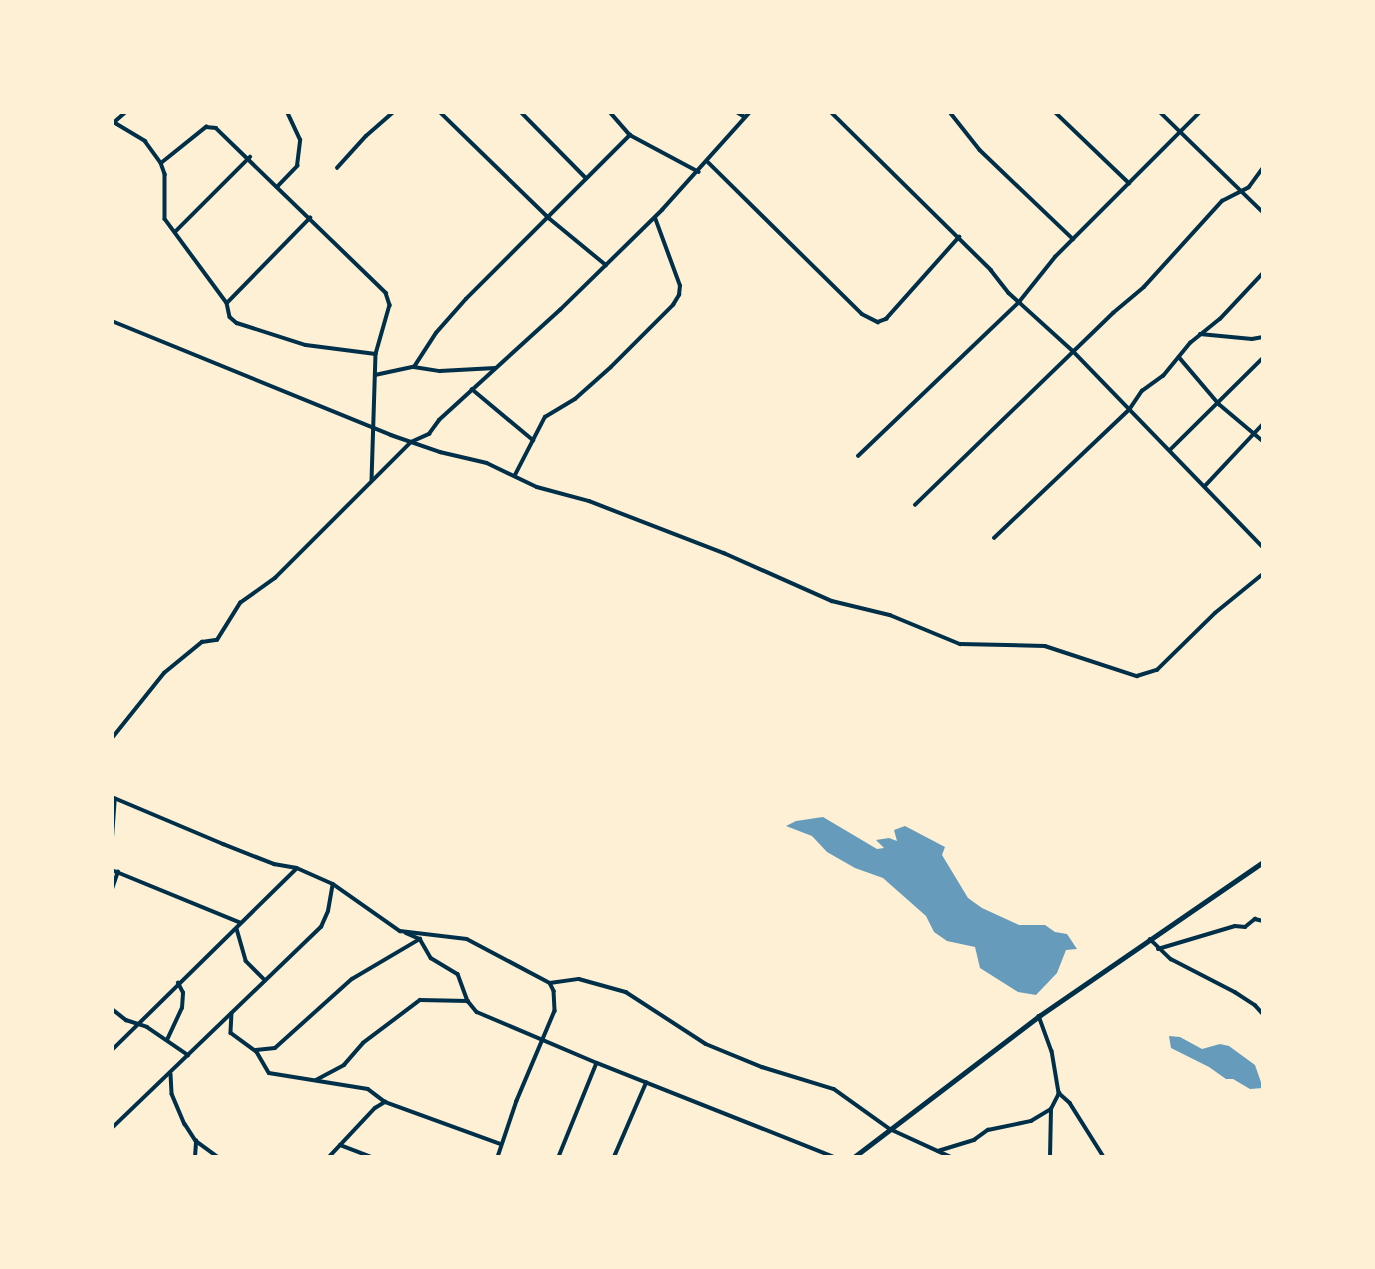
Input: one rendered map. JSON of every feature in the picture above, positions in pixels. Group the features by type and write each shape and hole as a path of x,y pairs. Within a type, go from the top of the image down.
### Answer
{"street":[{"path":"126,112 113,122 145,141 161,163 165,174 165,219 227,303 230,317 237,323 306,345 376,354"},
{"path":"278,186 297,166 300,141 286,112"},
{"path":"337,168 366,136 394,112"},
{"path":"440,112 549,218 606,265"},
{"path":"521,112 586,178"},
{"path":"610,112 630,135 699,172"},
{"path":"737,112 745,117"},
{"path":"112,738 164,673 202,642 217,640 240,603 282,571 411,442 429,433 472,389 498,368 655,218 750,112"},
{"path":"831,112 959,237 1019,302 1073,351 1263,547"},
{"path":"950,112 979,150 1073,239"},
{"path":"1055,112 1129,183"},
{"path":"1160,112 1263,212"},
{"path":"858,456 1019,302 1073,239 1200,112"},
{"path":"161,163 211,125 250,157 386,293 390,305 376,354 372,480"},
{"path":"414,367 436,333 466,299 630,135"},
{"path":"174,233 250,157"},
{"path":"708,162 862,314 878,322 886,319 959,237"},
{"path":"915,505 1073,351 1144,287 1222,201 1254,183 1263,168"},
{"path":"227,303 310,218"},
{"path":"514,476 545,417 575,399 611,367 673,305 679,295 680,286 655,218"},
{"path":"994,538 1129,410 1142,391 1163,376 1200,334 1220,319 1263,273"},
{"path":"112,320 411,442 487,463 514,476 642,521 832,601 890,615 960,644 1045,646 1137,676 1157,670 1215,613 1263,574"},
{"path":"1200,334 1252,339 1263,337"},
{"path":"1179,357 1219,404 1263,441"},
{"path":"1170,450 1263,358"},
{"path":"375,374 414,367 439,371 498,368"},
{"path":"472,389 533,440"},
{"path":"1205,486 1263,424"},
{"path":"112,838 113,798 274,864 297,868 333,884 400,931 420,939 431,958 462,978 468,1001 488,1018 834,1157"},
{"path":"854,1157 1039,1016 1263,862"},
{"path":"112,1050 297,868"},
{"path":"112,870 241,923"},
{"path":"112,889 118,872"},
{"path":"112,1128 321,927 328,911 333,884"},
{"path":"1158,949 1235,926 1245,927 1255,919 1263,921"},
{"path":"237,929 246,961 265,980"},
{"path":"400,931 467,939 550,983 554,991 555,1011 498,1157"},
{"path":"255,1050 275,1048 352,979 420,939"},
{"path":"1150,939 1158,949 1255,1005 1263,1014"},
{"path":"550,983 579,979 626,992 706,1044 762,1067 834,1089 890,1129 951,1157"},
{"path":"167,1040 182,1008 183,993 178,983"},
{"path":"314,1081 344,1065 363,1043 420,1000 468,1001"},
{"path":"1255,1005 1263,1003"},
{"path":"112,1009 188,1055"},
{"path":"232,1010 231,1033 255,1050 269,1073 369,1089 385,1102 501,1144"},
{"path":"1039,1016 1052,1051 1059,1093 1051,1109 1050,1157"},
{"path":"559,1157 597,1063"},
{"path":"171,1074 172,1094 196,1141 218,1157"},
{"path":"614,1157 646,1083"},
{"path":"1059,1093 1070,1103 1104,1157"},
{"path":"329,1157 375,1108 385,1102"},
{"path":"938,1151 974,1140 988,1130 1031,1121 1051,1109"},
{"path":"195,1157 196,1141"},
{"path":"340,1145 371,1157"}],"water":[{"path":"823,817 877,849 884,848 876,840 889,838 897,841 894,830 905,826 945,847 942,855 968,898 982,908 1019,925 1045,925 1055,932 1067,934 1077,949 1066,950 1057,973 1036,995 1018,992 980,968 975,947 947,941 934,932 926,916 883,878 855,868 827,852 812,836 786,826 796,821"},
{"path":"1169,1036 1180,1037 1202,1049 1220,1044 1229,1046 1255,1065 1263,1088 1250,1089 1233,1079 1226,1079 1209,1067 1171,1048"}]}
